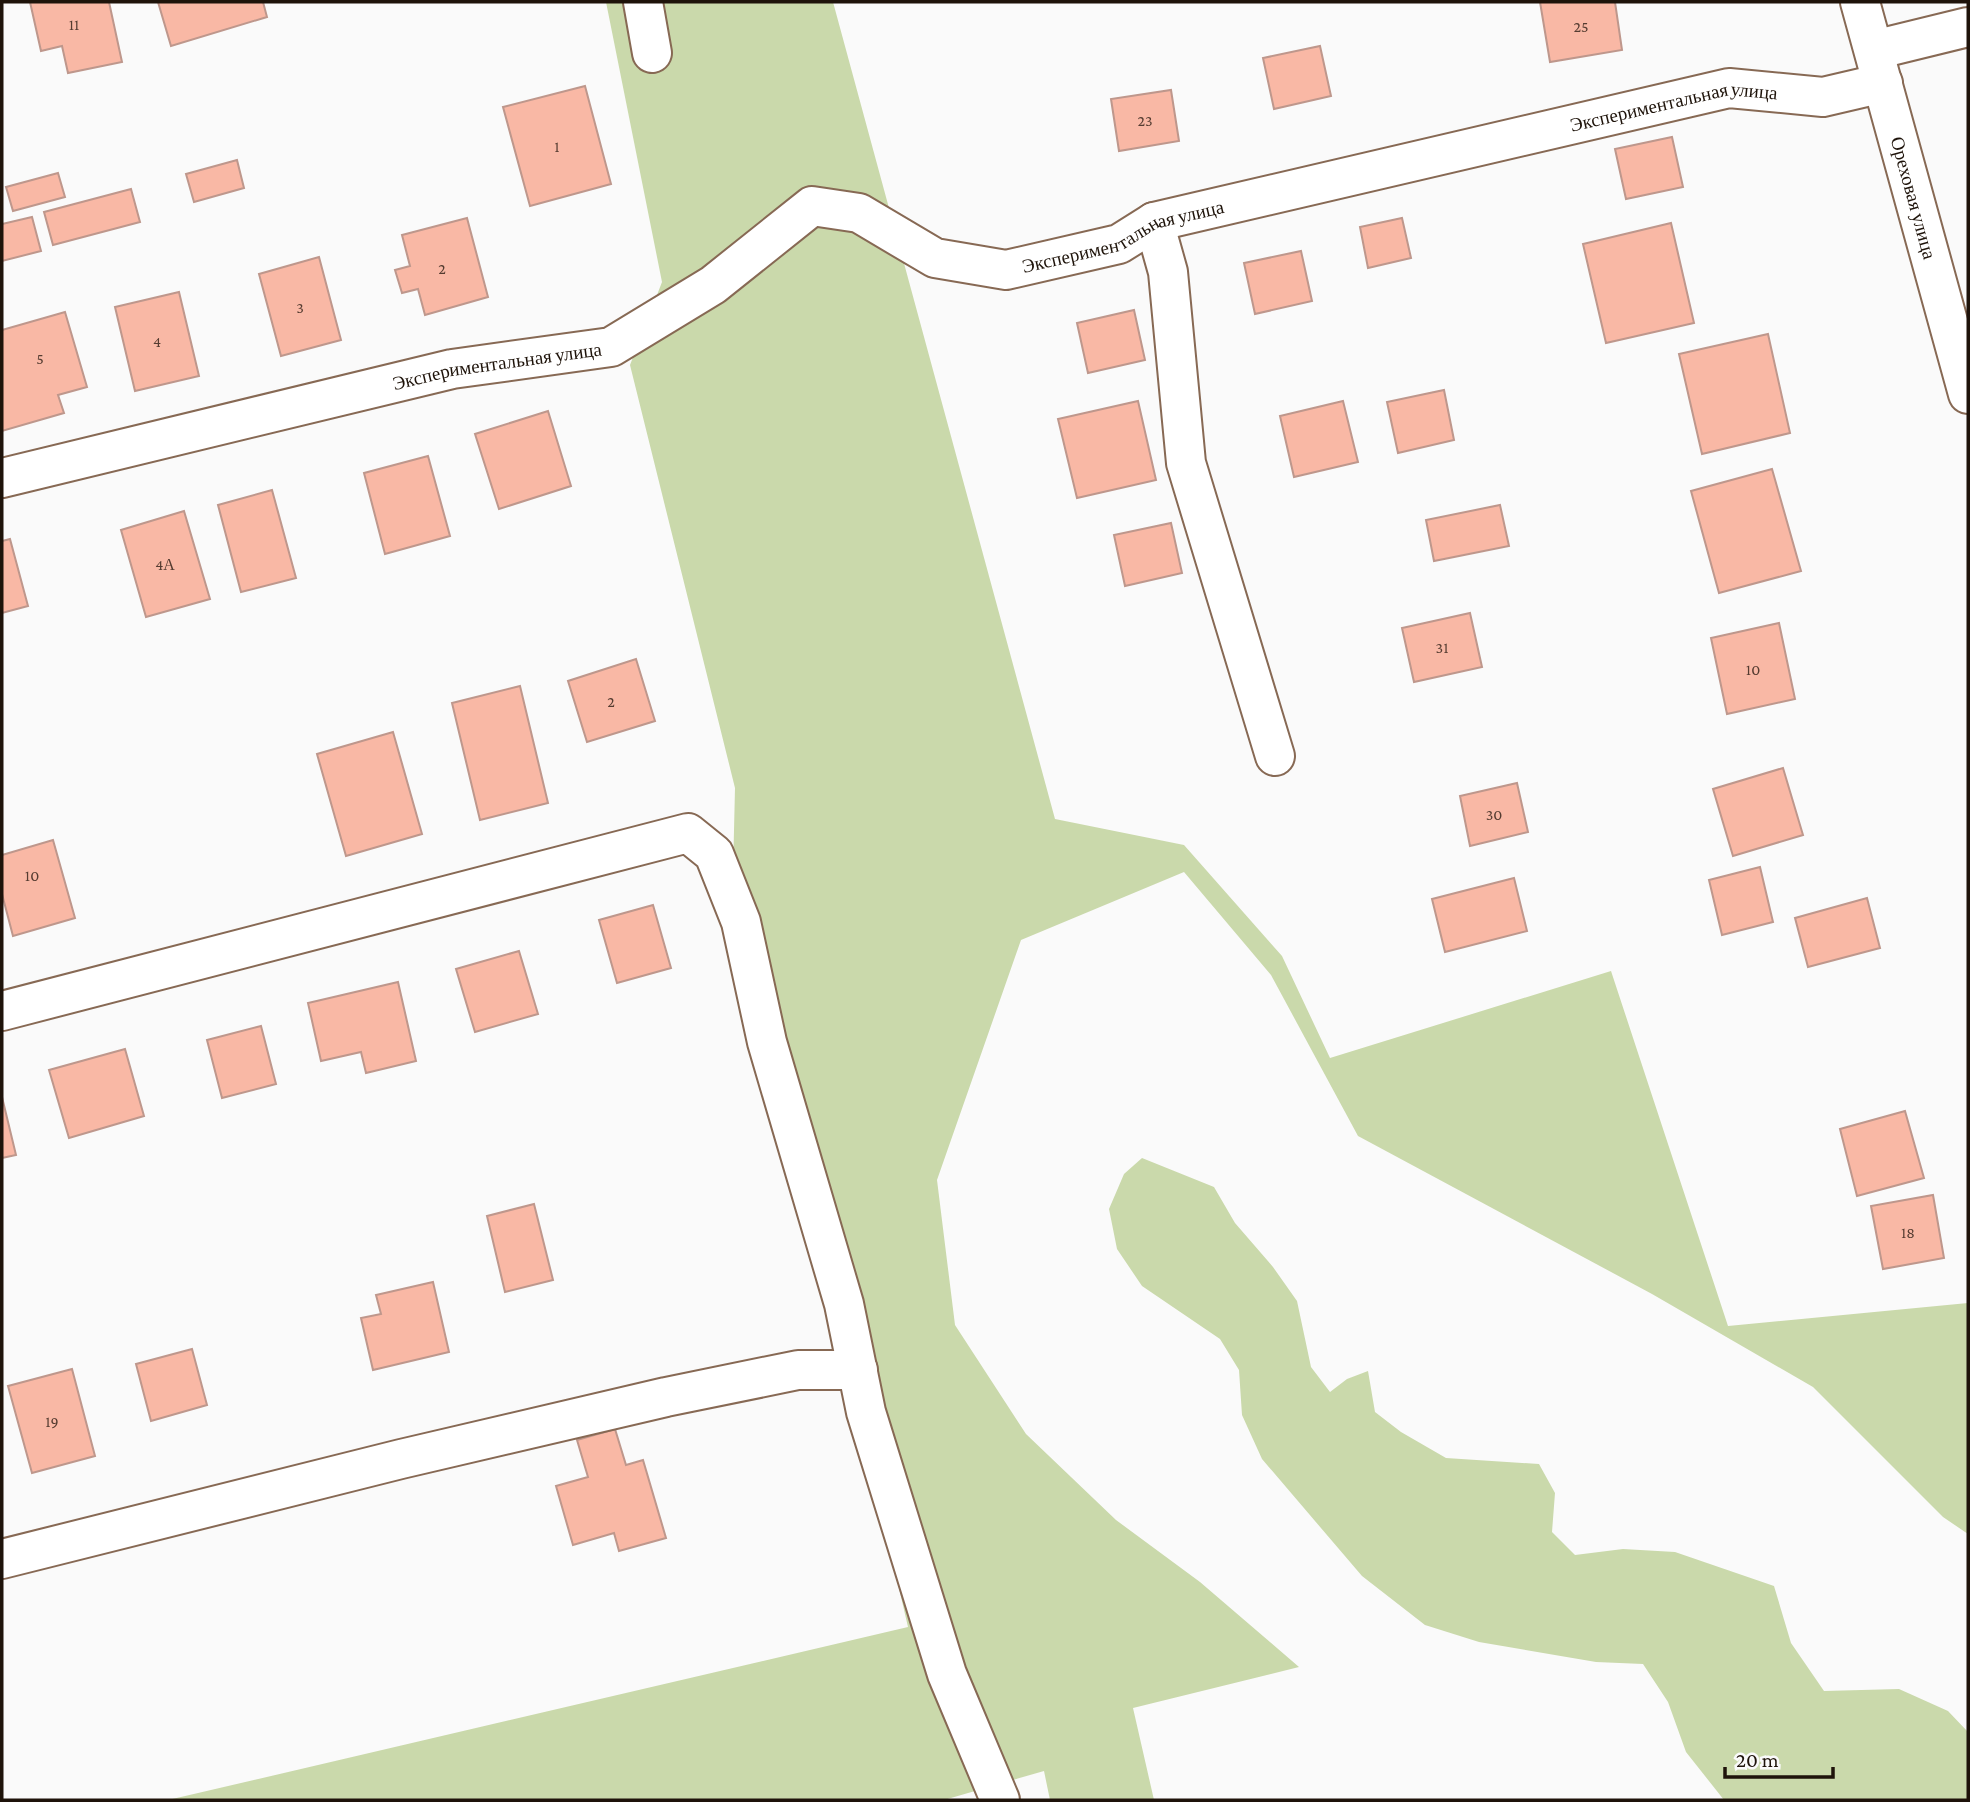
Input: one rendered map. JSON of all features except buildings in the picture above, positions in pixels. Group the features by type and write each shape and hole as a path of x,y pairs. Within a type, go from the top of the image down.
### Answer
{"street":[{"path":"643,2 652,53"},
{"name":"Ореховая улица","path":"1860,2 1968,394"},
{"name":"Экспериментальная улица","path":"2,478 452,369 611,347 713,285 812,206 859,213 935,258 1006,270 1119,244 1154,222 1729,88 1823,97 1879,66 1968,27"},
{"path":"1154,222 1168,272 1186,463 1275,755"},
{"path":"2,1011 688,833 714,853 741,922 767,1042 844,1304 866,1412 947,1674 1000,1800"},
{"path":"2,1559 401,1459 691,1391 798,1370 858,1370"}],"green space":[{"path":"606,2 833,2 1055,819 1184,845 1282,956 1330,1058 1611,971 1728,1326 1968,1303 1968,1534 1943,1517 1813,1387 1652,1294 1358,1136 1271,975 1184,872 1021,940 937,1180 955,1325 1026,1434 1116,1520 1200,1582 1299,1667 1133,1708 1154,1800 1050,1800 1044,1771 944,1800 168,1800 908,1627 733,873 735,788 630,365 662,282"},
{"path":"1142,1158 1214,1187 1235,1223 1273,1267 1297,1301 1311,1367 1330,1392 1347,1379 1368,1371 1375,1412 1401,1432 1446,1458 1539,1464 1555,1493 1552,1532 1575,1555 1623,1549 1675,1552 1774,1586 1791,1643 1824,1691 1899,1689 1948,1711 1968,1732 1968,1800 1724,1800 1686,1752 1668,1702 1643,1664 1596,1662 1479,1642 1425,1625 1362,1576 1262,1459 1242,1415 1239,1370 1220,1339 1142,1286 1117,1249 1109,1209 1124,1174"}]}
